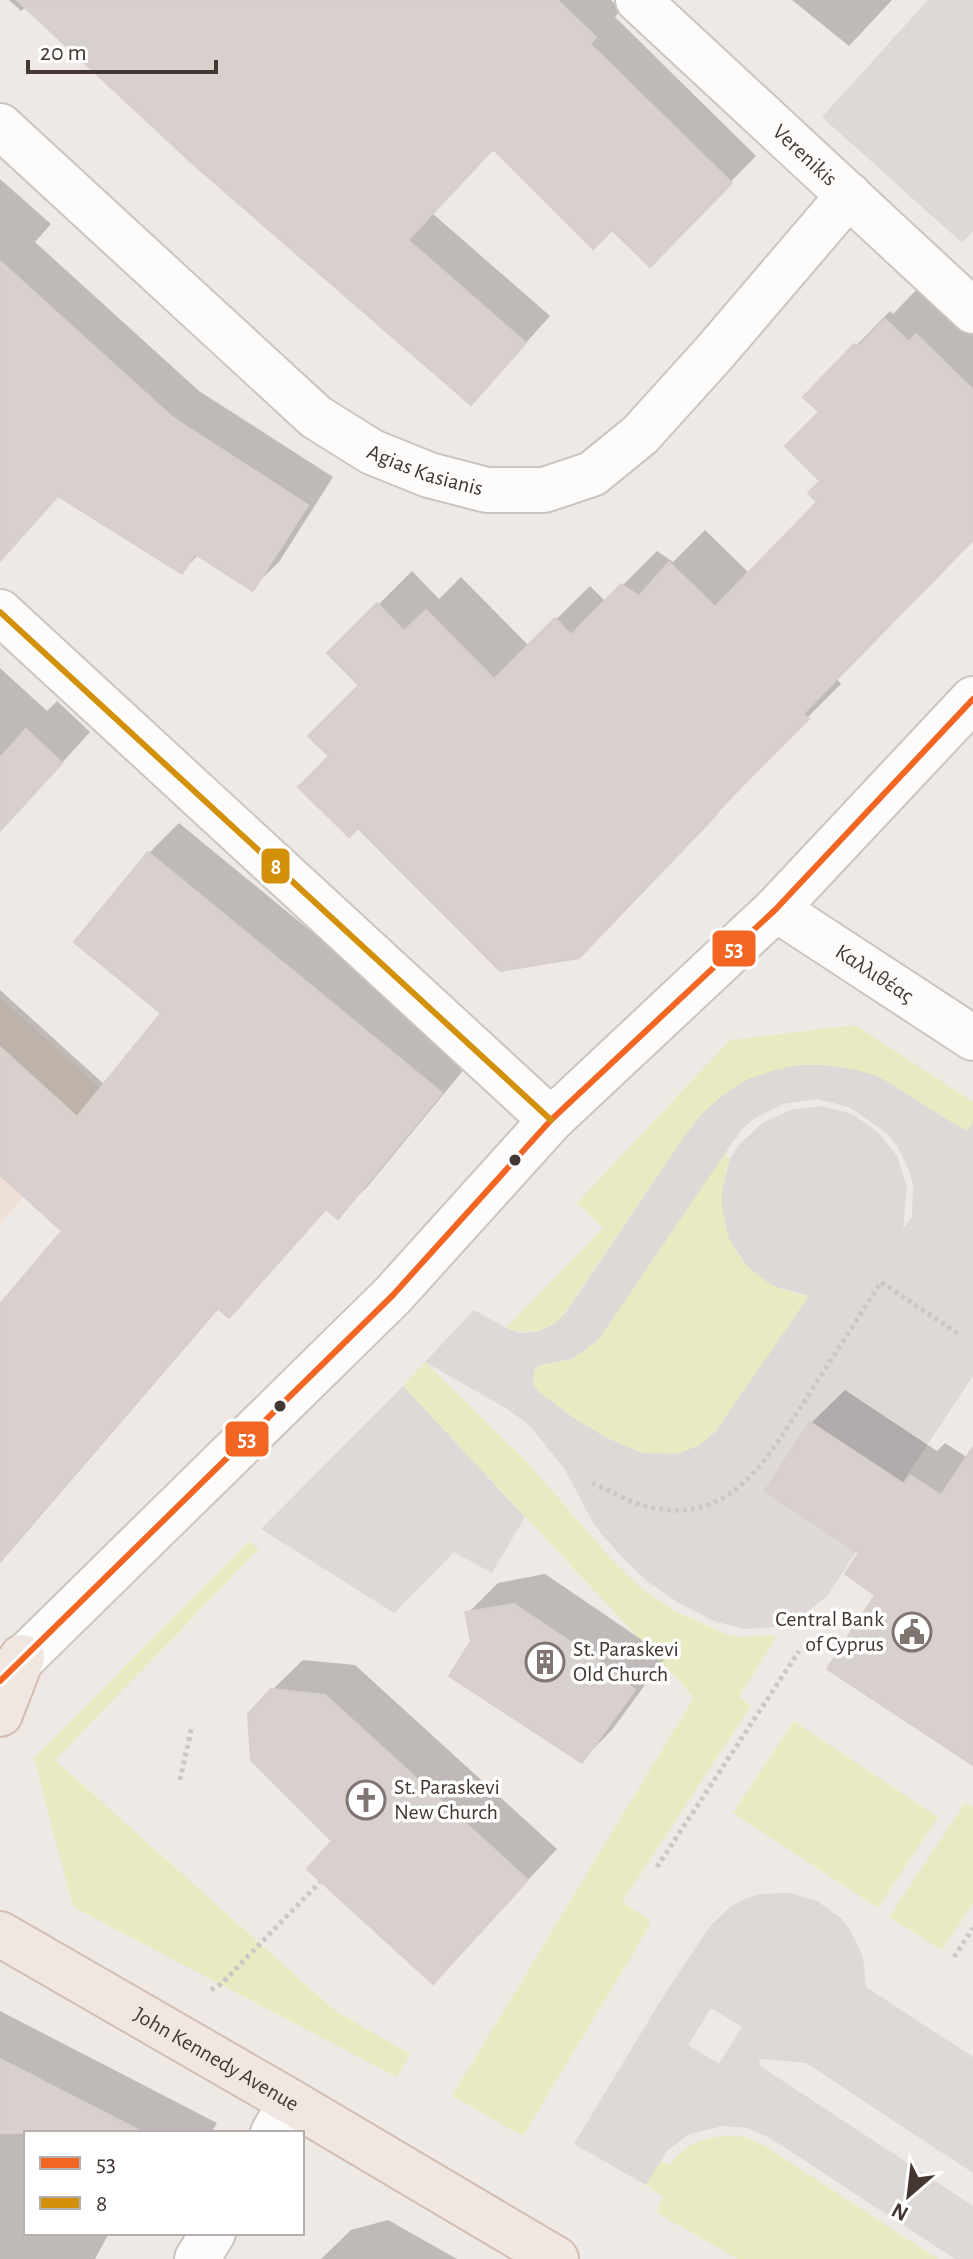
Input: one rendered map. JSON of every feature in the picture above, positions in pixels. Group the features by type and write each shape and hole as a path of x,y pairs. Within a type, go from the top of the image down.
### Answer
{"main road":[{"path":"0,1714 11,1669"},
{"name":"John Kennedy Avenue","path":"2,1929 155,2022 282,2117 556,2259"}],"street":[{"name":"Verenikis","path":"638,0 973,311"},
{"name":"Agias Kasianis","path":"0,126 316,417 372,452 429,475 487,490 544,490 592,474 640,435 849,195"},
{"path":"0,612 551,1120"},
{"path":"11,1669 393,1295 551,1120 776,909 973,699"},
{"name":"Καλλιθέας","path":"776,909 973,1038"},
{"path":"197,2259 212,2235"}],"path":[{"path":"592,1483 640,1505 659,1509 697,1507 733,1493 761,1467 881,1282 960,1335"},
{"path":"657,1867 799,1651"},
{"path":"180,1780 192,1726"},
{"path":"155,2022 221,1984 320,1882"},
{"path":"954,1957 973,1928"}],"shaded area":[{"path":"928,0 973,0 973,231 962,243 822,117"},
{"path":"0,998 110,1097 0,1224"},
{"path":"798,1065 852,1069 878,1076 966,1131 973,1122 973,1376 827,1596 789,1622 775,1627 744,1629 714,1621 648,1582 595,1526 564,1468 530,1426 509,1410 425,1362 474,1310 506,1328 522,1333 539,1331 554,1324 566,1312 703,1113 746,1080","holes":["817,1099 849,1107 888,1134 897,1146 910,1172 912,1217 903,1229 907,1186 897,1156 878,1132 852,1114 821,1106 791,1110 762,1123 739,1145 730,1159 722,1190 722,1207 729,1239 747,1266 773,1286 809,1296 715,1432 698,1446 676,1454 642,1453 605,1437 539,1392 533,1384 534,1370 539,1365 572,1359 599,1339 741,1130 754,1119 783,1104"]},
{"path":"403,1386 525,1517 492,1573 454,1552 394,1613 261,1529"},
{"path":"789,1893 817,1901 841,1918 863,1957 866,1987 973,2057 973,2173 806,2063 759,2060 760,2066 973,2206 973,2259 955,2259 770,2138 748,2128 723,2126 689,2134 666,2152 646,2185 574,2144 661,2000 710,1926 731,1906 759,1894","holes":["711,2008 742,2027 719,2064 688,2045"]}],"green space":[{"path":"855,1025 973,1102 973,1122 967,1132 878,1076 723,1095 686,1134 560,1319 534,1331 506,1328 603,1228 577,1203 730,1040"},
{"path":"723,1154 730,1159 723,1206 735,1248 747,1266 764,1280 785,1290 810,1296 723,1423 707,1440 688,1451 665,1456 642,1453 605,1437 571,1416 536,1390 532,1376 539,1365 572,1359 599,1339"},
{"path":"425,1362 526,1461 613,1561 642,1589 675,1611 726,1634 776,1637 739,1697 751,1706 622,1902 649,1919 649,1927 523,2136 452,2096 694,1697 403,1386"},
{"path":"249,1541 259,1549 55,1760 334,2010 410,2054 397,2077 73,1907 34,1758"},
{"path":"794,1721 938,1817 878,1908 733,1813"},
{"path":"965,1803 973,1807 973,1903 942,1950 889,1917"},
{"path":"745,2137 765,2146 938,2259 738,2259 656,2212 664,2197 646,2185 660,2161 669,2166 697,2142"}],"building":[{"path":"17,0 557,0 596,37 590,44 732,183 650,267 612,230 593,249 493,149 408,240 526,343 471,405 193,164"},
{"path":"0,261 172,417 308,505 253,591 195,554 182,574 58,496 0,561"},
{"path":"885,319 909,342 916,334 973,390 973,540 803,714 809,719 579,958 500,971 358,828 349,837 298,787 329,756 308,736 359,685 327,653 377,603 404,631 426,610 494,679 555,618 571,635 621,584 639,596 669,562 715,607 817,502 808,493 820,481 785,446 819,412 803,397 854,344 858,347"},
{"path":"26,729 62,763 0,831 0,758"},
{"path":"148,852 442,1093 338,1219 326,1209 229,1318 218,1308 0,1561 0,1304 62,1231 0,1175 0,1047 77,1117 161,1013 74,942"},
{"name":"Central Bank of Cyprus","path":"810,1422 904,1484 910,1475 941,1495 973,1447 973,1765 827,1669 875,1595 845,1574 859,1553 765,1491"},
{"path":"514,1604 609,1668 635,1690 582,1763 449,1676 471,1641 465,1612"},
{"name":"St. Paraskevi New Church","path":"271,1689 325,1695 528,1880 433,1984 307,1869 332,1841 251,1760 248,1714"},
{"path":"0,2059 140,2131 24,2131 0,2133"}],"transit line":[{"name":"8","path":"0,612 551,1120"},
{"name":"53","path":"0,1681 393,1295 551,1120 776,909 973,699"}],"place":[{"name":"Central Bank of Cyprus","path":"912,1632"},
{"name":"St. Paraskevi Old Church","path":"545,1662"},
{"name":"St. Paraskevi New Church","path":"366,1800"}]}
